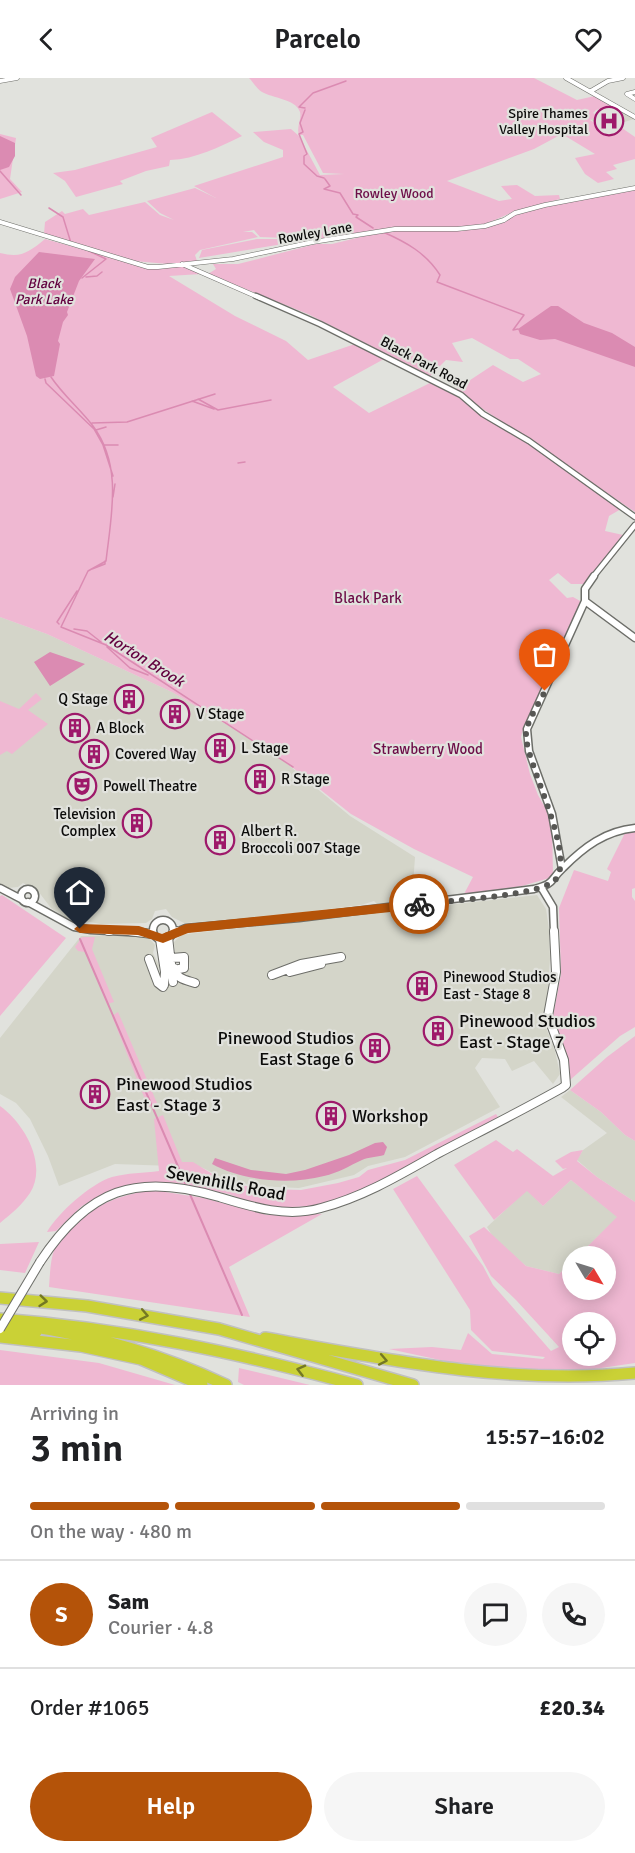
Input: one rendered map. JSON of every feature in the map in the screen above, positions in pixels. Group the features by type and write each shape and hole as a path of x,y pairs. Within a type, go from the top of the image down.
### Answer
{"highway":[{"path":"0,1298 40,1300 123,1311 242,1335 516,1382 560,1382 635,1373"},
{"path":"0,1320 92,1335 186,1366 226,1385"},
{"path":"0,1320 61,1322 176,1340 357,1385"},
{"path":"0,1328 73,1336 130,1346"},
{"path":"242,1335 413,1385"},
{"path":"0,1337 81,1346 141,1359 202,1385"}],"street":[{"path":"0,81 17,78"},
{"path":"566,78 635,117"},
{"path":"591,91 608,81 623,78"},
{"path":"635,92 627,94 635,99"},
{"path":"630,114 635,112"},
{"name":"Rowley Lane","path":"0,222 148,267 232,259 313,242 395,229 457,230 485,226 504,220 514,213 545,205 635,188"},
{"name":"Black Park Road","path":"182,264 320,324 461,395 483,414 529,441 635,518"},
{"path":"562,869 552,814 531,759 526,736 527,729 585,601 585,589 635,525"},
{"path":"585,601 635,638"},
{"path":"74,778 90,787"},
{"path":"1,889 23,898 44,914 80,929 139,930 167,936 186,928 370,905 520,892 554,881 562,869 590,843 611,833 635,828"},
{"name":"Sevenhills Road","path":"0,1328 54,1238 83,1209 116,1192 151,1185 188,1189 266,1210 291,1212 334,1205 383,1184 566,1085 564,1060 548,1016 556,972 553,907 541,887"},
{"path":"23,898 30,890 44,914"},
{"path":"23,898 33,899 35,895"},
{"path":"139,930 162,921 186,928"},
{"path":"149,959 158,983 164,986 167,936 172,924"},
{"path":"152,934 153,925"},
{"path":"167,936 173,982"},
{"path":"170,956 174,970 181,979 195,983"},
{"path":"170,956 184,957 184,968 174,970"},
{"path":"341,957 307,968 272,975 309,962 341,957"}],"shaded area":[{"name":"Spire Thames Valley Hospital","path":"619,110 634,119 618,124 619,126 609,132 590,119"},
{"path":"0,617 47,634 172,692 273,752 350,816 415,857 412,900 377,904 374,901 361,905 272,916 184,923 172,917 166,909 155,911 152,919 146,923 101,924 66,918 51,908 38,891 23,883 18,887 8,888 0,884"},
{"path":"537,895 546,909 549,929 550,959 545,1025 555,1051 560,1074 553,1084 534,1061 512,1071 505,1059 482,1058 475,1068 500,1107 405,1157 368,1166 354,1175 299,1188 253,1186 223,1178 201,1167 115,1164 59,1186 48,1156 30,1119 16,1103 0,1094 0,1038 81,936 139,935 149,938 155,945 153,953 159,965 158,972 169,972 190,968 188,954 175,954 174,942 181,935"},
{"path":"570,1090 601,1112 625,1135 635,1141 635,1202 597,1177 577,1160 583,1150 607,1133 561,1097"},
{"path":"571,1180 618,1217 588,1246 562,1246 562,1271 559,1274 526,1266 493,1237 487,1227 527,1190 543,1206"}],"green space":[{"name":"Rowley Wood","path":"249,78 534,78 577,100 595,96 612,105 596,110 593,113 598,116 590,120 609,132 619,126 635,137 635,159 613,165 617,169 606,172 614,179 598,183 585,174 575,158 595,154 562,134 534,149 447,181 499,201 512,199 501,186 517,185 535,196 559,195 560,199 515,211 484,225 449,229 390,228 298,244 287,238 260,237 254,230 243,232 252,232 258,237 200,250 195,255 197,261 168,264 134,261 44,234 45,222 62,211 65,214 83,209 89,215 145,202 160,215 174,220 160,213 147,201 195,188 216,198 194,186 283,157 283,150 264,142 253,132 291,129 299,136 320,175 344,174 323,173 303,135 299,135 300,112 298,108 294,104 262,92"},
{"path":"212,112 242,136 198,155 170,160 169,166 146,171 120,181 123,184 76,197 65,181 53,173 75,170 157,147 151,138"},
{"path":"0,134 16,138 10,179 22,192 0,199"},
{"path":"635,188 635,512 455,390 493,365 523,382 541,374 518,359 510,359 472,338 452,343 463,362 446,360 430,376 308,314 208,274 216,269 213,264 238,264 316,244 332,244 385,231 458,231 488,227 517,214 563,202"},
{"name":"Black Park","path":"45,239 154,269 183,266 201,274 169,276 235,316 286,341 308,360 355,344 384,359 333,387 369,413 432,382 460,396 483,416 537,449 621,509 609,516 605,531 623,535 584,584 571,584 558,573 549,580 567,598 573,597 582,602 521,737 530,774 538,795 552,820 553,877 522,886 464,894 473,877 414,849 351,814 273,752 172,692 47,634 0,617 0,253 14,255 24,253"},
{"path":"257,239 280,239 283,244 199,258 202,250"},
{"path":"36,693 42,699 28,710 48,724 12,754 7,751 0,755 0,701 19,709"},
{"path":"635,830 635,888 632,889 632,897 635,901 635,1027 620,1036 570,1080 553,1016 561,974 559,908 574,870 608,881 611,872 607,869 626,831"},
{"path":"2,895 66,938 0,1016 0,896"},
{"path":"82,937 95,937 92,949 114,1002 107,1004 85,952 78,951 75,947"},
{"path":"118,1012 157,1103 148,1107 112,1016"},
{"path":"635,1036 635,1141 625,1135 601,1112 570,1090"},
{"path":"0,1106 9,1113 25,1133 35,1157 36,1170 35,1182 30,1193 0,1223"},
{"path":"496,1114 498,1117 368,1188 318,1206 262,1208 229,1194 160,1182 135,1184 107,1192 82,1206 56,1231 47,1232 75,1200 103,1181 112,1177 159,1171 154,1119 163,1115 182,1162 193,1162 227,1183 265,1189 301,1190 359,1177 368,1170 405,1160"},
{"path":"496,1140 513,1152 517,1149 553,1176 567,1168 563,1169 555,1161 571,1152 583,1150 577,1161 635,1202 635,1363 616,1366 616,1312 562,1312 562,1366 615,1366 574,1372 468,1366 389,1349 432,1347 461,1350 468,1333 492,1354 543,1359 545,1357 492,1351 471,1330 470,1310 393,1189 417,1176 483,1266 493,1285 551,1351 559,1347 491,1276 469,1236 484,1227 526,1266 559,1274 562,1271 562,1300 616,1300 616,1246 588,1246 617,1217 571,1180 543,1206 527,1191 494,1220 454,1165"},
{"path":"158,1189 204,1198 267,1215 322,1214 229,1267 250,1317 49,1287 55,1247 60,1238 80,1219 111,1201"},
{"path":"39,1242 25,1273 0,1270 0,1244"},
{"path":"0,1350 99,1363 175,1385 0,1385"},
{"path":"239,1368 310,1385 244,1385 238,1382"}],"water":[{"path":"0,136 15,143 15,156 9,167 0,170"},
{"name":"Black Park Lake","path":"39,252 95,259 79,281 67,312 68,315 63,322 58,341 60,344 54,376 40,379 36,376 27,336 10,289 15,277"},
{"path":"551,306 558,306 584,323 612,333 635,347 635,367 555,339 540,340 520,334 518,329"},
{"path":"50,652 85,664 50,686 34,662"},
{"path":"383,1142 387,1147 384,1155 364,1159 334,1173 310,1179 281,1181 252,1178 212,1164 215,1158 251,1170 286,1174 305,1170"}],"waterway":[{"path":"305,108 299,107 313,93 346,81"},
{"path":"305,110 300,123 303,132 299,134 307,154 304,156 304,164 317,176 324,178"},
{"name":"Horton Brook","path":"0,171 21,195"},
{"path":"325,179 330,186 324,189 340,193 353,214 358,215 356,217 373,228"},
{"name":"Horton Brook","path":"49,208 63,217 71,243"},
{"path":"383,232 422,254 440,275 437,282 524,315 513,330 518,329"},
{"name":"Horton Brook","path":"82,278 106,259 89,251"},
{"path":"86,277 97,276 102,272"},
{"name":"Horton Brook","path":"51,377 93,426 102,441 111,469"},
{"name":"Horton Brook","path":"45,379 46,383 94,429 103,445 111,469"},
{"path":"198,399 215,394"},
{"path":"192,401 198,399"},
{"path":"198,399 218,410 271,400"},
{"path":"92,423 127,422 192,401"},
{"path":"192,401 214,409"},
{"path":"96,430 106,427"},
{"path":"104,445 118,445"},
{"path":"238,463 245,462"},
{"name":"Horton Brook","path":"105,562 112,509 111,469"},
{"name":"Horton Brook","path":"111,469 113,476"},
{"name":"Horton Brook","path":"113,497 115,484"},
{"name":"Horton Brook","path":"92,569 105,564 105,562"},
{"name":"Horton Brook","path":"105,562 88,571 61,627 106,645 293,767"},
{"name":"Horton Brook","path":"59,624 57,622 77,591"},
{"path":"74,629 87,631 101,642"},
{"path":"107,647 130,668 148,675"},
{"path":"80,939 186,1185"},
{"path":"189,1192 242,1315"}],"way so far":[{"path":"419,904 534,890 554,881 562,869 552,814 531,759 526,737 527,729 545,691"}],"place":[{"name":"Spire Thames Valley Hospital","path":"609,121"},
{"name":"Q Stage","path":"129,699"},
{"name":"V Stage","path":"175,714"},
{"name":"A Block","path":"75,728"},
{"name":"L Stage","path":"220,748"},
{"name":"Covered Way","path":"94,754"},
{"name":"R Stage","path":"260,779"},
{"name":"Powell Theatre","path":"82,786"},
{"name":"Television Complex","path":"137,823"},
{"name":"Albert R. Broccoli 007 Stage","path":"220,840"},
{"name":"Pinewood Studios East - Stage 8","path":"422,986"},
{"name":"Pinewood Studios East - Stage 7","path":"438,1031"},
{"name":"Pinewood Studios East Stage 6","path":"375,1048"},
{"name":"Pinewood Studios East - Stage 3","path":"95,1094"},
{"name":"Workshop","path":"331,1116"}],"route":[{"path":"80,929 139,930 163,939 186,928 419,904"}],"park label":[{"name":"Strawberry Wood","path":"428,749"}]}
